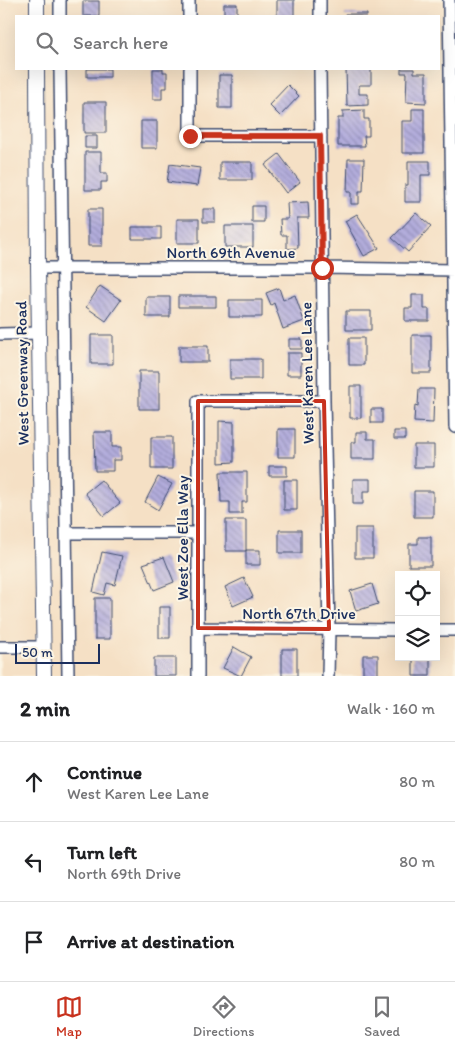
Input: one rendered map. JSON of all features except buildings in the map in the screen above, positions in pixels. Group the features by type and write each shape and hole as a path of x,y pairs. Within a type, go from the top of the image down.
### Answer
{"street":[{"path":"37,0 37,15"},
{"path":"60,0 60,15"},
{"path":"189,0 189,15"},
{"path":"320,0 320,15"},
{"path":"449,0 453,141 455,427"},
{"name":"West Greenway Road","path":"37,70 44,676"},
{"path":"60,70 68,676"},
{"path":"190,70 190,136 320,136"},
{"name":"West Karen Lee Lane","path":"320,70 329,629 328,676"},
{"name":"North 69th Avenue","path":"38,268 454,270"},
{"path":"0,334 39,334"},
{"name":"West Zoe Ella Way","path":"198,676 198,400 324,401"},
{"path":"66,533 198,534"},
{"name":"North 67th Drive","path":"198,628 395,630"},
{"path":"440,630 455,630"},
{"path":"0,647 44,647"}],"highlighted area":[{"path":"198,401 324,401 329,629 198,628"}],"route":[{"path":"190,136 320,136 322,268"}]}
